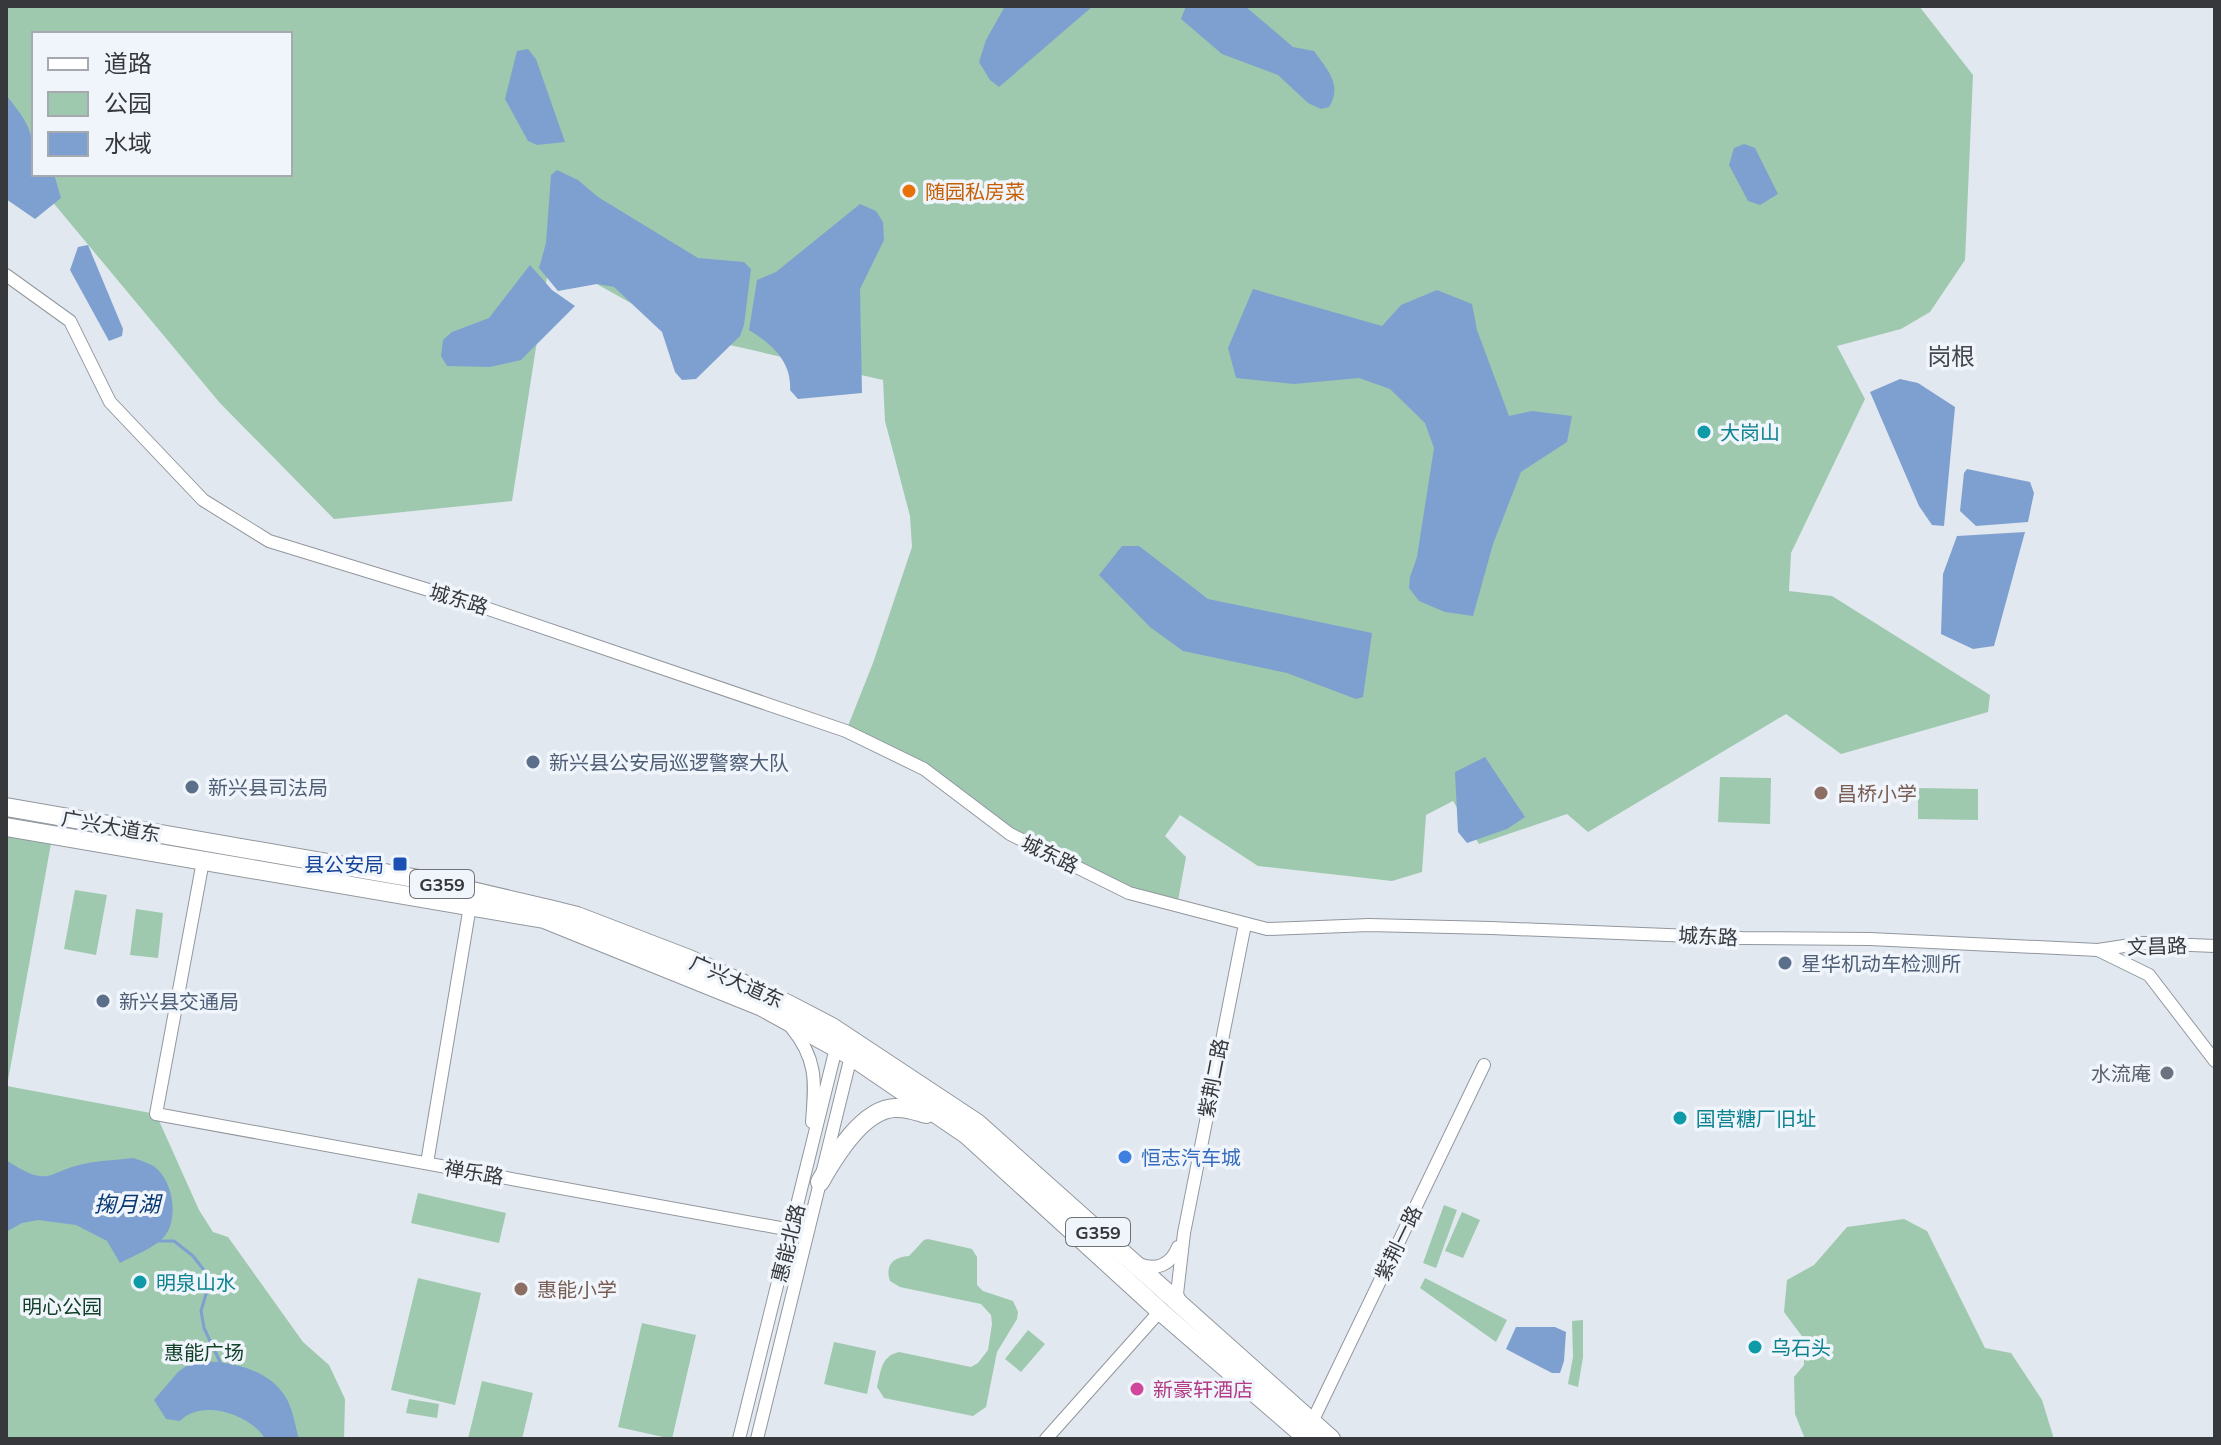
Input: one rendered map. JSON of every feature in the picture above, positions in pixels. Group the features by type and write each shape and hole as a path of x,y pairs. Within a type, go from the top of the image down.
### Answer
{"highway":[{"name":"广兴大道东","path":"6,807 440,884 577,916 689,959 788,1004 832,1027 977,1123 1184,1310 1310,1430"},
{"name":"广兴大道东","path":"6,827 544,919 762,1007 844,1052 967,1135 1160,1311 1310,1430 1331,1439"},
{"path":"820,1182 836,1153 856,1130 891,1107 908,1108 941,1119"}],"street":[{"name":"城东路","path":"6,275 70,321 110,402 203,500 269,541 471,603 846,731 924,769 1010,834 1129,893 1267,929 1369,925 1742,938 1870,939 2098,950 2149,975 2215,1061"},
{"name":"禅乐路","path":"203,861 156,1114 791,1230"},
{"path":"427,1163 470,906"},
{"name":"紫荆二路","path":"1184,1310 1177,1294 1184,1233 1245,924"},
{"name":"文昌路","path":"2098,950 2144,943 2215,946"},
{"path":"762,1007 791,1028 805,1044 812,1060 814,1094 807,1165"},
{"name":"惠能北路","path":"739,1439 807,1165 844,1052"},
{"name":"惠能北路","path":"757,1439 820,1182 844,1052"},
{"name":"紫荆一路","path":"1310,1430 1484,1065"},
{"name":"紫荆二路","path":"1130,1261 1147,1268 1166,1264 1175,1254 1184,1233"},
{"path":"1046,1439 1160,1311"}],"green space":[{"path":"6,6 1919,6 1973,75 1965,260 1930,312 1901,329 1837,346 1865,399 1791,553 1789,591 1832,596 1990,695 1988,712 1841,754 1786,714 1588,832 1567,814 1479,844 1453,801 1426,815 1422,872 1392,881 1258,866 1180,815 1165,836 1186,857 1177,906 1129,893 1010,834 924,769 846,731 873,663 912,547 910,516 885,421 883,380 690,336 550,258 512,501 334,519 219,402 6,146"},
{"path":"1720,777 1771,778 1770,824 1718,822"},
{"path":"1918,788 1978,789 1978,820 1918,819"},
{"name":"惠能广场","path":"6,807 56,816 7,1086 156,1114 199,1210 213,1232 228,1237 303,1342 329,1365 345,1399 344,1439 6,1439"},
{"path":"75,890 107,895 96,955 64,949"},
{"path":"136,909 163,913 158,958 130,955"},
{"path":"418,1193 506,1213 499,1243 411,1223"},
{"path":"1444,1205 1457,1210 1436,1268 1423,1263"},
{"path":"1462,1212 1480,1220 1463,1258 1445,1251"},
{"path":"1904,1219 1927,1231 1985,1348 2011,1353 2042,1400 2054,1439 1805,1439 1795,1414 1794,1377 1804,1365 1804,1339 1784,1312 1787,1280 1814,1265 1847,1227"},
{"path":"928,1239 972,1249 977,1257 977,1285 983,1291 1013,1301 1018,1312 997,1352 986,1407 973,1416 884,1398 877,1387 885,1361 899,1352 971,1367 988,1350 991,1315 981,1304 900,1287 890,1281 888,1271 891,1263 909,1256"},
{"path":"418,1278 481,1293 455,1405 391,1390"},
{"path":"1425,1278 1507,1320 1496,1342 1420,1288"},
{"path":"1583,1320 1583,1357 1578,1387 1568,1384 1573,1357 1572,1321"},
{"path":"642,1323 696,1335 672,1439 618,1427"},
{"path":"1028,1330 1045,1344 1021,1372 1005,1359"},
{"path":"834,1342 876,1351 867,1394 824,1384"},
{"path":"482,1381 533,1393 522,1439 468,1439"},
{"path":"409,1399 439,1404 437,1418 406,1413"}],"water":[{"path":"1005,6 1093,6 999,87 990,80 979,62 986,40"},
{"path":"1186,6 1245,6 1293,47 1314,51 1334,84 1329,107 1321,109 1308,103 1278,75 1222,54 1181,19"},
{"path":"528,49 536,59 565,142 537,145 528,141 505,99 517,51"},
{"path":"6,95 30,132 32,176 55,176 61,198 35,219 6,199"},
{"path":"1744,144 1755,148 1778,194 1760,205 1748,201 1729,165 1734,148"},
{"path":"557,170 578,180 598,197 698,258 744,262 751,269 740,336 696,379 682,380 675,372 662,332 614,287 597,284 558,291 539,268 546,243 551,175"},
{"path":"860,204 876,211 883,222 884,240 860,289 862,393 798,399 790,390 784,362 765,341 749,330 757,280 776,272"},
{"path":"88,245 123,329 122,336 109,341 70,270 78,247"},
{"path":"530,265 552,290 575,306 521,360 490,367 447,366 441,356 443,340 452,332 489,318"},
{"path":"1253,289 1382,326 1401,305 1437,290 1472,304 1477,330 1509,416 1532,411 1572,416 1567,442 1521,472 1493,544 1473,616 1445,612 1419,601 1409,588 1417,557 1434,448 1425,423 1390,389 1359,378 1294,384 1236,378 1228,348"},
{"path":"1900,379 1918,383 1955,407 1944,526 1932,525 1919,506 1870,392"},
{"path":"1967,469 2030,482 2034,493 2028,522 1976,526 1960,511"},
{"path":"2025,532 1994,646 1973,649 1941,634 1943,574 1957,536"},
{"path":"1122,546 1139,546 1208,599 1372,633 1363,697 1356,699 1287,673 1183,651 1150,627 1099,575"},
{"path":"1485,757 1525,817 1507,829 1467,843 1458,832 1455,772"},
{"name":"掬月湖","path":"133,1158 157,1169 171,1195 173,1214 168,1230 160,1241 149,1248 120,1263 107,1241 76,1225 38,1220 22,1223 6,1232 6,1160 32,1174 48,1176 88,1163"},
{"path":"1516,1327 1555,1327 1566,1332 1560,1373 1552,1373 1506,1349"},
{"path":"193,1361 231,1364 267,1378 288,1401 299,1439 265,1439 249,1422 212,1410 189,1414 180,1421 166,1419 154,1400 178,1372"}],"waterway":[{"path":"157,1241 174,1241 193,1256 207,1274 209,1284 201,1311 204,1328 220,1362"}],"place":[{"name":"随园私房菜","path":"909,191"},
{"name":"大岗山","path":"1704,432"},
{"name":"新兴县公安局巡逻警察大队","path":"533,762"},
{"name":"新兴县司法局","path":"192,787"},
{"name":"昌桥小学","path":"1821,793"},
{"name":"县公安局","path":"400,864"},
{"name":"星华机动车检测所","path":"1785,963"},
{"name":"新兴县交通局","path":"103,1001"},
{"name":"水流庵","path":"2167,1073"},
{"name":"国营糖厂旧址","path":"1680,1118"},
{"name":"恒志汽车城","path":"1125,1157"},
{"name":"明泉山水","path":"140,1282"},
{"name":"惠能小学","path":"521,1289"},
{"name":"乌石头","path":"1755,1347"},
{"name":"新豪轩酒店","path":"1137,1389"}],"district":[{"name":"岗根","path":"1951,356"}],"park label":[{"name":"明心公园","path":"62,1306"}]}
